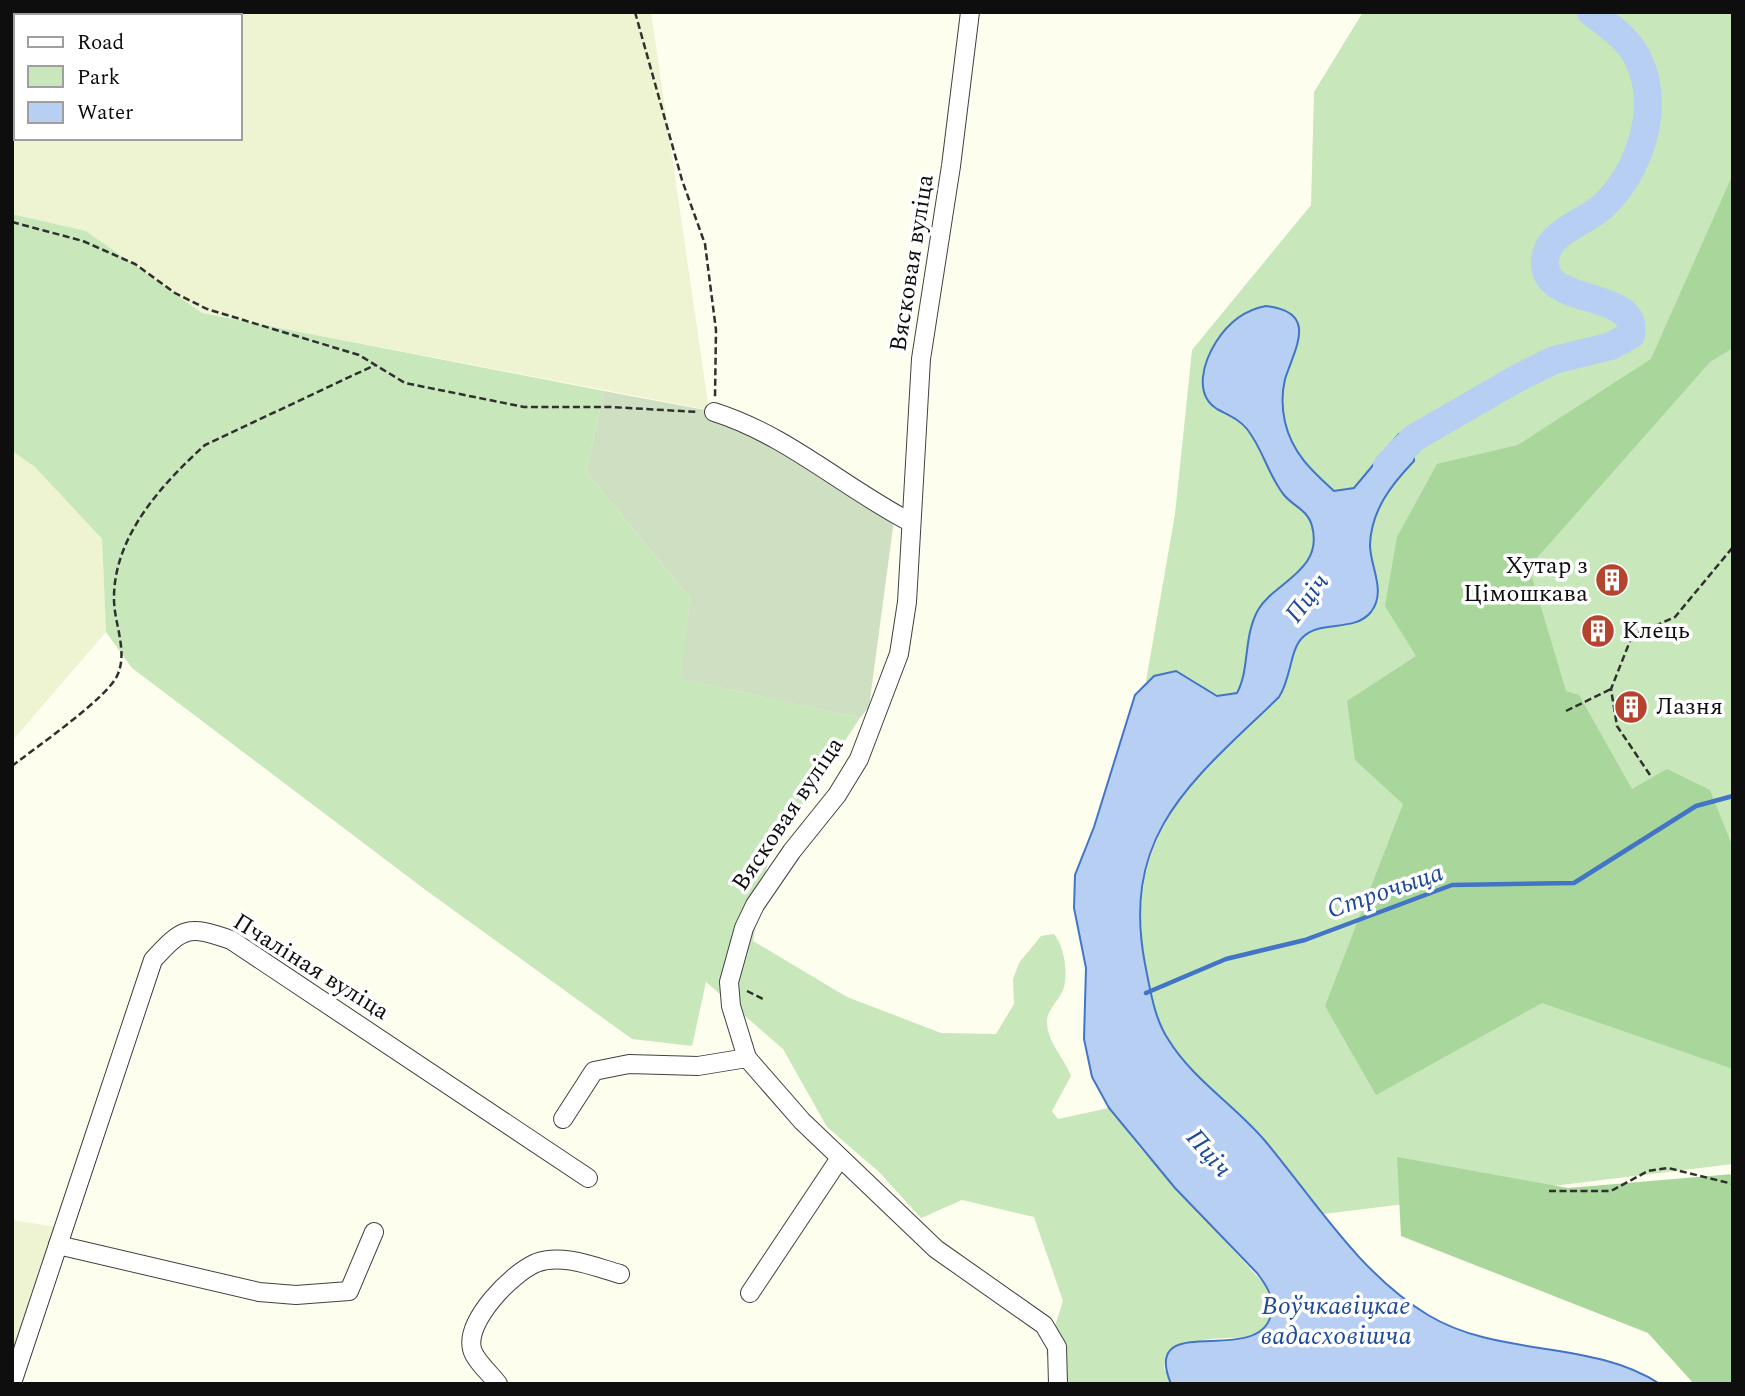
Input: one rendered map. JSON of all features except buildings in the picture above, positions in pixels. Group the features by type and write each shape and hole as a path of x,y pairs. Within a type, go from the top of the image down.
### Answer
{"street":[{"name":"Вясковая вуліца","path":"970,12 951,166 921,359 903,638 878,715 849,777 762,894 744,928 735,956 729,992 747,1058 802,1121 936,1249 1044,1325 1057,1347 1058,1384"},
{"path":"715,412 764,432 822,466 866,499 910,522"},
{"name":"Пчаліная вуліца","path":"12,1383 153,960 175,936 199,929 231,940 588,1178"},
{"path":"563,1119 594,1071 629,1064 698,1066 747,1058"},
{"path":"750,1293 840,1158"},
{"path":"58,1245 259,1292 296,1296 349,1291 374,1232"},
{"path":"498,1384 472,1351 472,1333 481,1315 510,1281 537,1262 573,1260 620,1274"}],"path":[{"path":"12,222 83,241 117,256 175,293 207,309 359,355 405,383 524,407 715,412 716,330 705,244 682,180 635,12"},
{"path":"12,766 79,715 116,678 121,663 114,596 122,554 135,523 184,464 205,445 375,365"},
{"path":"1650,775 1617,726 1611,689 1632,636 1675,617 1733,547"},
{"path":"1566,711 1611,689"},
{"path":"1549,1191 1611,1191 1648,1171 1668,1168 1733,1184"}],"green space":[{"path":"12,12 651,12 709,410 202,313 86,231 12,214"},
{"path":"1363,12 1733,12 1733,1164 1323,1214 1259,1133 1175,1051 1156,1014 1142,931 1142,897 1148,866 1158,837 1172,810 1213,758 1239,733 1146,681 1175,514 1192,350 1311,205 1314,92"},
{"path":"1733,174 1733,348 1710,362 1529,567 1566,691 1579,695 1632,789 1667,769 1710,790 1733,848 1733,1069 1542,1003 1376,1095 1325,1006 1403,804 1355,760 1347,701 1416,656 1385,606 1397,537 1437,464 1518,445 1651,359"},
{"path":"12,214 86,231 202,313 604,391 586,472 690,598 682,679 860,718 769,855 753,941 847,997 941,1033 996,1034 1014,1004 1013,979 1019,963 1041,936 1054,934 1063,952 1065,981 1047,1021 1053,1043 1071,1076 1052,1111 1058,1119 1109,1108 1140,1148 1266,1286 1272,1307 1270,1322 1263,1331 1253,1335 1195,1342 1165,1356 1164,1368 1171,1384 1070,1384 1046,1354 1063,1301 1034,1217 962,1200 921,1218 879,1172 827,1127 783,1049 706,982 692,1046 632,1039 427,891 132,668 106,632 102,539 35,467 12,451"},
{"path":"604,391 716,412 894,520 869,707 860,718 681,679 690,598 586,472"},
{"path":"12,451 35,467 102,539 106,632 12,741"},
{"path":"1397,1157 1568,1188 1733,1174 1733,1384 1694,1384 1648,1333 1401,1236"},
{"path":"12,1220 56,1227 12,1362"}],"water":[{"name":"Воўчкавіцкае вадасховішча","path":"1266,306 1293,316 1298,324 1297,344 1284,384 1283,412 1288,433 1311,469 1334,491 1354,488 1399,434 1414,438 1414,461 1391,488 1374,520 1370,545 1378,596 1371,612 1356,622 1318,629 1302,638 1295,650 1279,697 1193,782 1171,811 1154,843 1144,878 1140,918 1145,964 1159,1022 1178,1054 1266,1142 1360,1258 1404,1298 1428,1315 1484,1338 1605,1360 1660,1384 1171,1384 1166,1362 1171,1349 1184,1343 1243,1338 1260,1332 1270,1318 1272,1300 1257,1273 1175,1188 1109,1108 1092,1077 1084,1039 1086,968 1074,908 1075,875 1094,827 1135,695 1154,676 1176,671 1217,696 1237,693 1244,674 1250,631 1258,610 1265,600 1296,574 1311,554 1314,541 1312,526 1307,516 1278,487 1247,429 1210,403 1203,386 1208,358 1221,335 1231,323 1244,314"}],"waterway":[{"name":"Пціч","path":"1387,466 1414,438 1516,379 1554,360 1611,346 1631,335 1629,320 1620,310 1570,292 1555,284 1547,272 1546,255 1555,239 1602,207 1626,177 1636,159 1647,119 1645,80 1635,53 1618,34 1591,12"},
{"name":"Строчыца","path":"1146,993 1226,959 1305,940 1452,885 1574,883 1696,806 1733,796"}],"place":[{"name":"Хутар з Цімошкава","path":"1612,580"},
{"name":"Клець","path":"1598,631"},
{"name":"Лазня","path":"1631,707"}]}
